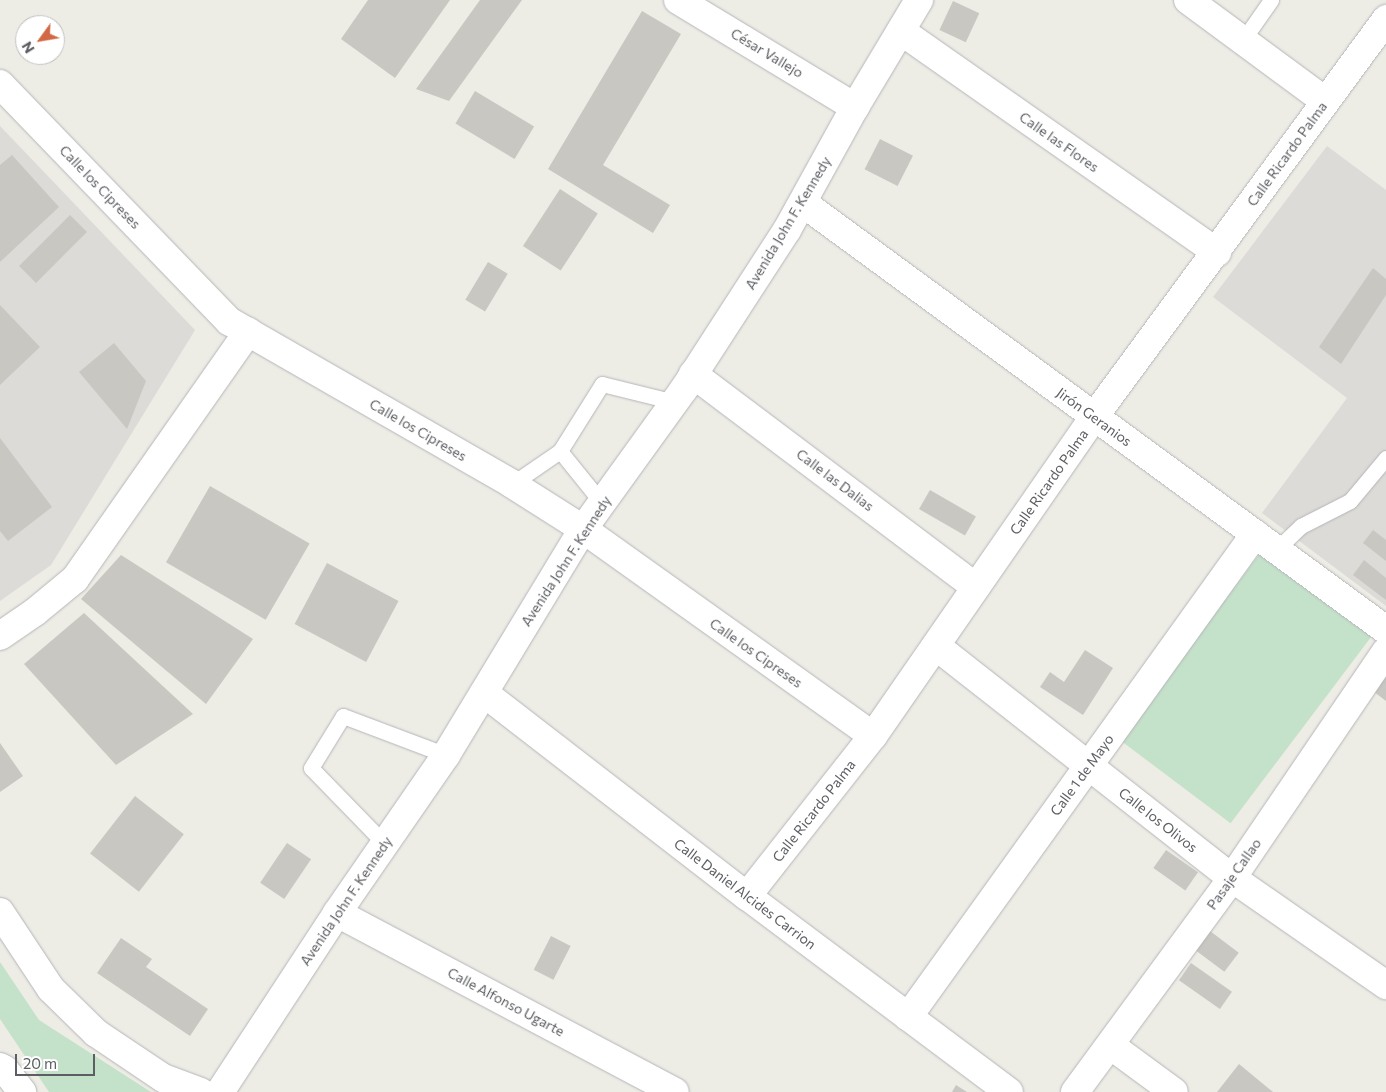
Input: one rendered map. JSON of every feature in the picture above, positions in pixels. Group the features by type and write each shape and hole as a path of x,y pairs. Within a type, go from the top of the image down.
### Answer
{"street":[{"name":"César Vallejo","path":"678,0 855,107"},
{"name":"Avenida John F. Kennedy","path":"220,1092 337,913 446,755 583,529 675,402 804,203 855,107 919,0"},
{"path":"1188,0 1325,101"},
{"name":"Calle Ricardo Palma","path":"747,896 873,736 1094,417 1386,19"},
{"name":"Calle las Flores","path":"901,31 1216,252"},
{"name":"Calle los Cipreses","path":"0,84 229,321 512,484 583,529 873,736"},
{"name":"Jirón Geranios","path":"804,203 1386,630"},
{"path":"0,636 35,612 76,579 248,332"},
{"name":"Calle las Dalias","path":"693,374 976,587"},
{"name":"Calle 1 de Mayo","path":"908,1017 1089,766 1266,541"},
{"name":"Calle los Olivos","path":"936,646 1232,878 1386,985"},
{"name":"Pasaje Callao","path":"1075,1092 1232,878 1386,651"},
{"name":"Calle Daniel Alcides Carrion","path":"484,693 747,896 1010,1092"},
{"path":"0,912 51,989 96,1033 163,1078 201,1092"},
{"name":"Calle Alfonso Ugarte","path":"337,913 676,1092"},
{"path":"1110,1045 1174,1092"},
{"path":"1,1068 22,1092"}],"lane":[{"path":"1243,40 1271,0"},
{"path":"512,484 560,451 602,384 675,402"},
{"path":"560,451 602,503"},
{"path":"1266,541 1301,526 1350,501 1386,458"},
{"path":"385,844 311,768 343,716 446,755"}],"shaded area":[{"path":"0,126 195,330 51,565 0,601"},
{"path":"1327,146 1386,190 1386,606 1262,513 1347,398 1213,297"}],"green space":[{"path":"1264,548 1375,632 1231,823 1120,740"},
{"path":"0,962 39,1020 151,1092 49,1092 0,1019"}],"building":[{"path":"368,0 450,0 395,78 341,39"},
{"path":"480,0 522,0 449,101 416,89"},
{"path":"953,1 979,13 966,42 939,30"},
{"path":"642,11 681,34 603,165 670,205 653,233 548,169"},
{"path":"475,91 534,127 515,159 455,124"},
{"path":"880,139 913,156 898,186 865,169"},
{"path":"12,155 59,207 0,262 0,165"},
{"path":"560,189 598,214 561,271 523,246"},
{"path":"70,215 87,232 36,283 19,266"},
{"path":"488,262 508,274 485,312 465,300"},
{"path":"1373,268 1386,279 1386,295 1341,364 1319,347"},
{"path":"0,305 40,347 0,385"},
{"path":"114,343 146,381 127,429 79,372"},
{"path":"0,438 52,507 8,541 0,531"},
{"path":"210,486 310,544 266,620 166,562"},
{"path":"930,490 976,516 965,536 919,509"},
{"path":"1373,530 1386,540 1386,561 1363,543"},
{"path":"121,555 253,639 206,704 81,599"},
{"path":"1364,560 1386,578 1386,600 1353,575"},
{"path":"327,563 399,601 366,662 295,624"},
{"path":"84,613 193,714 116,765 24,664"},
{"path":"1085,650 1113,668 1083,715 1040,687 1050,672 1064,682"},
{"path":"1386,673 1386,701 1373,691"},
{"path":"0,743 23,776 0,792"},
{"path":"135,796 184,834 139,892 90,854"},
{"path":"287,843 311,859 284,899 260,883"},
{"path":"1166,850 1198,872 1185,890 1153,868"},
{"path":"1210,931 1239,953 1224,972 1196,950"},
{"path":"551,936 571,946 553,980 534,970"},
{"path":"121,938 152,959 146,967 208,1009 190,1036 97,973"},
{"path":"1191,963 1232,992 1220,1009 1179,980"},
{"path":"1239,1064 1273,1092 1217,1092"},
{"path":"956,1085 967,1092 952,1092"}]}
